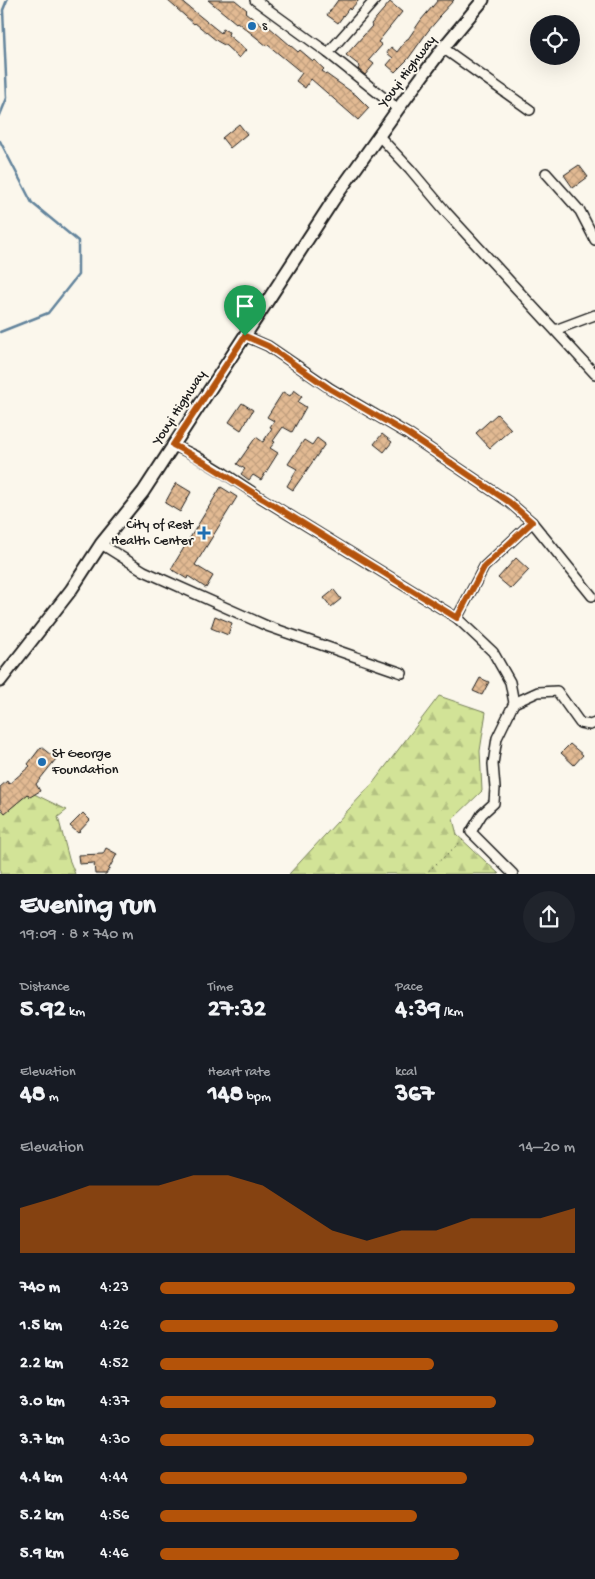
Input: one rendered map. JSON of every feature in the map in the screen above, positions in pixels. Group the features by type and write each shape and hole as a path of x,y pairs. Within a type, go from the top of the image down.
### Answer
{"main road":[{"name":"Youyi Highway","path":"0,681 72,590 101,544 143,492 334,199 443,48 483,0"}],"street":[{"path":"255,0 328,53 398,109"},
{"path":"328,53 375,0"},
{"path":"443,48 530,110"},
{"path":"379,136 410,169 446,213 595,374"},
{"path":"546,173 580,211 595,240"},
{"path":"555,330 595,315"},
{"path":"245,336 268,346 330,389 408,434 509,502 532,522 592,596"},
{"path":"173,445 224,473 457,618 493,652 510,682 514,703 497,738 493,764 494,803 482,814 471,832 513,874"},
{"path":"457,618 484,567 532,522"},
{"path":"101,544 144,571 268,626 402,673"},
{"path":"514,703 538,692 557,691 580,723 590,725 595,722"}],"path":[{"path":"425,874 471,832"}],"green space":[{"path":"439,696 486,712 480,751 482,791 453,819 457,835 499,874 289,874 373,783"},
{"path":"30,792 67,810 58,817 75,874 0,874 0,812"}],"building":[{"path":"167,0 180,0 221,33 223,29 229,32 228,35 246,50 239,58 226,46 194,24"},
{"path":"208,0 235,0 247,10 245,12 266,29 268,26 298,52 300,50 314,60 324,69 322,71 356,95 369,108 358,120 311,79 305,88 296,81 302,73"},
{"path":"338,0 359,0 350,10 349,8 338,23 327,15"},
{"path":"438,0 454,0 439,16 408,59 395,72 387,65 393,58 387,53 391,47 397,52"},
{"path":"390,2 402,12 378,42 382,45 369,60 374,64 365,75 358,69 360,66 346,55"},
{"path":"239,124 247,134 230,148 222,138"},
{"path":"579,165 588,177 573,188 564,175"},
{"path":"294,390 302,396 298,402 306,407 292,432 283,427 273,441 275,442 270,448 278,453 261,480 253,475 249,480 241,474 245,469 237,464 256,437 263,442 272,428 270,427 274,421 267,417 283,392 290,396"},
{"path":"242,403 253,410 241,430 229,422"},
{"path":"497,414 511,429 490,448 476,433"},
{"path":"382,434 392,442 384,452 374,444"},
{"path":"317,438 325,444 293,490 287,486 297,469 288,464 304,440 312,445"},
{"path":"176,483 191,492 180,512 165,503"},
{"name":"City of Rest Health Center","path":"221,487 237,497 195,565 213,576 206,588 188,576 187,579 171,569"},
{"path":"516,558 529,570 511,589 498,578"},
{"path":"334,590 341,599 331,607 324,598"},
{"path":"215,616 232,623 228,635 211,628"},
{"path":"480,678 489,682 482,695 473,691"},
{"path":"570,744 583,755 574,765 561,753"},
{"path":"41,747 56,759 36,784 40,791 30,797 28,794 5,813 0,807 0,787 7,781 9,784 30,766 28,764"},
{"path":"83,813 90,820 78,833 70,826"},
{"path":"106,848 117,854 106,874 95,874 94,863 79,864 78,855 103,854"}],"waterway":[{"path":"0,115 7,98 3,10 7,0"},
{"path":"0,141 32,203 78,241 78,275 48,313 0,332"}],"place":[{"name":"s","path":"252,26"},
{"name":"City of Rest Health Center","path":"204,533"},
{"name":"St George Foundation","path":"42,762"}],"route":[{"path":"245,336 268,346 330,389 408,434 509,502 532,522 484,567 457,618 224,473 173,445 245,336"}]}
